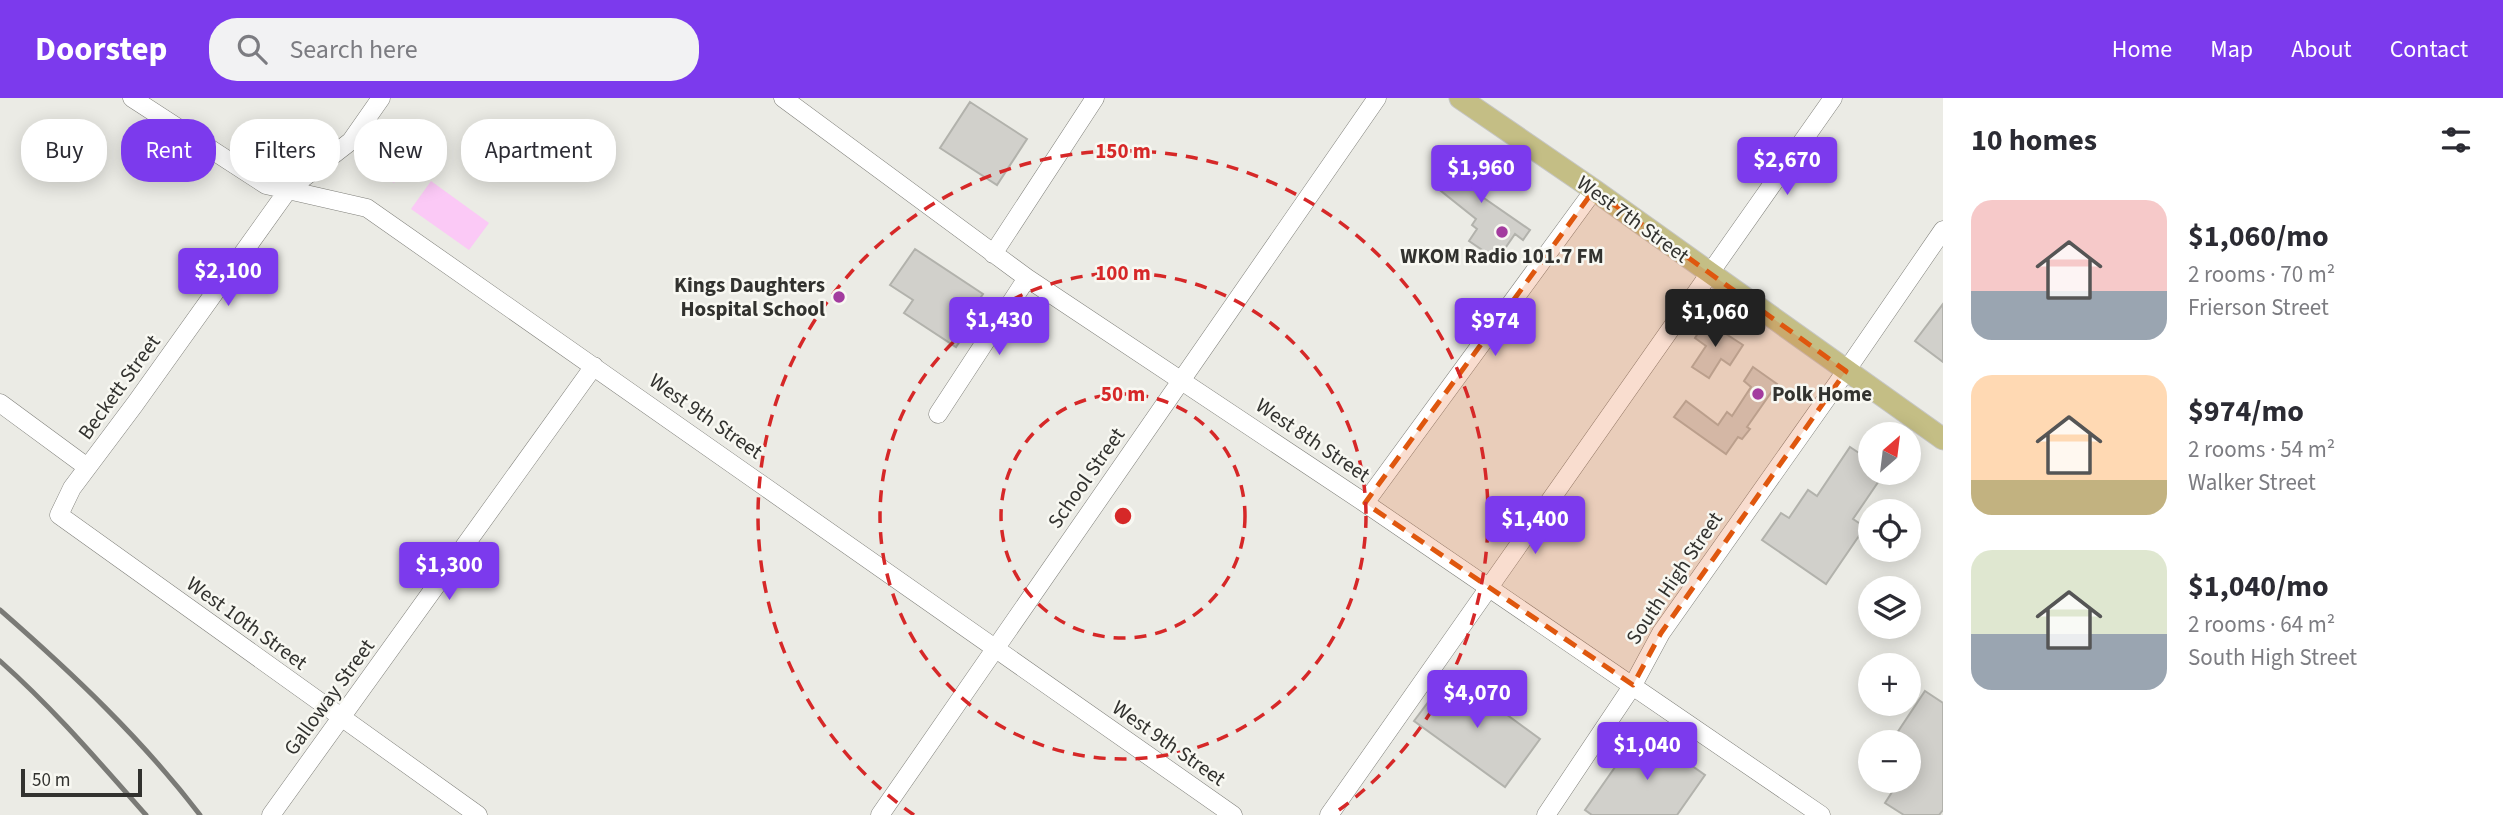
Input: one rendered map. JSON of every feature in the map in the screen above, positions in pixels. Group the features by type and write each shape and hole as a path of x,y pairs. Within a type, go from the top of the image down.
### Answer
{"main road":[{"name":"West 7th Street","path":"1460,98 1594,190 1943,439"}],"street":[{"name":"Beckett Street","path":"58,514 72,488 288,190 351,141 381,98"},
{"name":"West 8th Street","path":"783,98 1027,278 1366,503 1821,815"},
{"path":"993,254 1095,98"},
{"name":"School Street","path":"880,815 1377,98"},
{"path":"1329,815 1833,98"},
{"name":"West 9th Street","path":"136,99 266,185 367,208 1233,815"},
{"path":"1366,503 1594,190"},
{"name":"South High Street","path":"1546,815 1633,685 1661,633 1943,230"},
{"path":"938,414 1027,278"},
{"name":"Galloway Street","path":"271,815 594,366"},
{"path":"0,403 87,467"},
{"name":"West 10th Street","path":"58,514 478,815"}],"highlighted area":[{"path":"1594,190 1846,371 1661,633 1633,685 1365,503"}],"shaded area":[{"path":"432,182 489,223 469,250 411,209"}],"building":[{"path":"970,102 1027,139 997,185 940,148"},
{"path":"1465,150 1497,175 1481,196 1530,230 1523,240 1515,234 1497,260 1469,241 1477,229 1472,225 1476,219 1436,187"},
{"path":"915,249 983,294 960,328 966,332 956,347 904,313 913,300 890,285"},
{"path":"1943,304 1943,362 1915,341"},
{"path":"1706,321 1743,345 1730,365 1721,359 1709,378 1692,367 1706,346 1695,338"},
{"path":"1753,367 1777,384 1747,427 1750,429 1742,439 1738,437 1726,454 1674,417 1686,401 1718,425 1727,412 1732,416 1751,387 1744,381"},
{"path":"1850,447 1858,452 1858,485 1876,485 1867,499 1858,499 1858,512 1853,519 1858,522 1858,537 1826,584 1762,540 1781,513 1789,518 1808,490 1817,496"},
{"path":"1450,673 1540,739 1505,787 1414,721"},
{"path":"1925,691 1943,703 1943,810 1939,815 1904,815 1885,803 1891,793 1921,793 1921,730 1899,730 1908,716 1921,716 1921,697"},
{"path":"1641,730 1705,775 1677,815 1592,815 1585,810"}],"railway":[{"path":"0,610 105,708 178,787 200,815"},
{"path":"0,661 57,716 146,815"}],"place":[{"name":"WKOM Radio 101.7 FM","path":"1502,232"},
{"name":"Kings Daughters Hospital School","path":"839,297"},
{"name":"Polk Home","path":"1758,394"}]}
